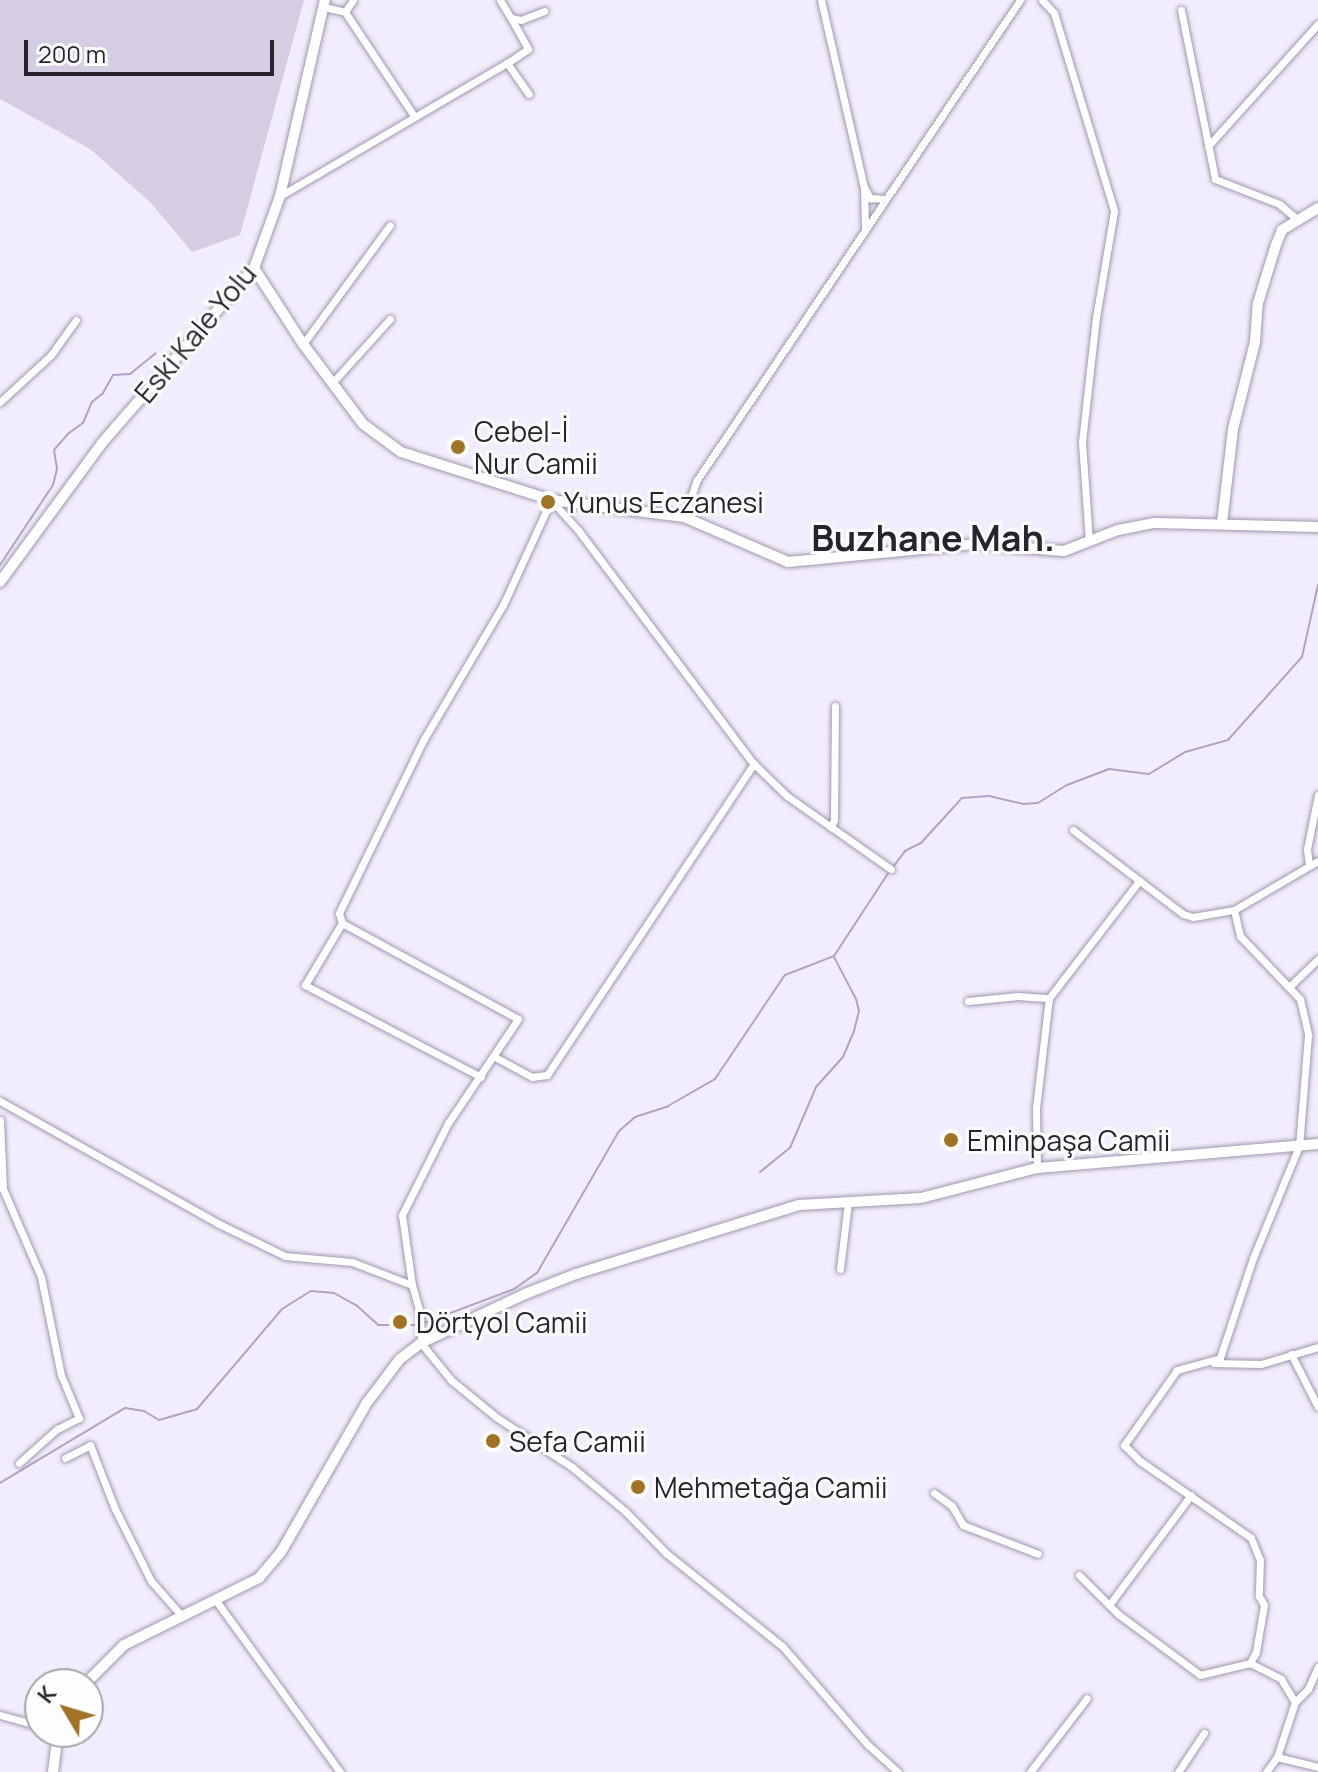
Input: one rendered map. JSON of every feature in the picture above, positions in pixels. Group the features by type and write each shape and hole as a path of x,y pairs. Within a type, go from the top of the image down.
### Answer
{"street":[{"path":"345,12 353,0"},
{"path":"280,196 528,49 500,0"},
{"path":"821,0 864,187 865,229"},
{"path":"684,517 697,480 1019,0"},
{"path":"1042,0 1054,13 1114,211 1096,317 1082,442 1089,541"},
{"path":"325,4 345,12 414,116"},
{"name":"Eski Kale Yolu","path":"0,582 102,443 254,268 280,196 325,4"},
{"path":"1181,10 1215,179 1279,204 1297,219"},
{"path":"511,18 521,20 544,11"},
{"path":"1208,146 1318,24"},
{"path":"507,63 529,94"},
{"path":"864,187 870,198 885,199"},
{"path":"1222,523 1233,429 1255,342 1258,303 1282,230 1318,208"},
{"path":"303,344 390,225"},
{"path":"254,268 303,344 363,424 401,452 551,500 684,517 788,562 976,544 1064,551 1118,530 1154,523 1318,527"},
{"path":"333,382 390,319"},
{"path":"0,402 51,355 76,320"},
{"path":"551,500 578,530 754,764 787,796 891,869"},
{"path":"551,500 503,605 417,754 339,913 342,923 518,1019 448,1123 402,1215 412,1285 420,1313 421,1339 451,1380 496,1417 572,1467 625,1511 667,1554 783,1647 868,1745 898,1772"},
{"path":"831,827 834,820 835,706"},
{"path":"495,1057 532,1077 547,1075 754,764"},
{"path":"1309,864 1307,849 1318,795"},
{"path":"1073,830 1183,914 1193,917 1234,910 1318,861"},
{"path":"1037,1168 1036,1108 1049,998 1139,881"},
{"path":"1212,1363 1220,1358 1226,1346 1253,1258 1299,1146 1308,1035 1300,999 1240,936 1234,910"},
{"path":"342,923 305,985 481,1077"},
{"path":"1289,987 1318,959"},
{"path":"968,1001 1018,996 1049,998"},
{"path":"0,1101 217,1223 285,1256 352,1262 412,1285"},
{"path":"0,1120 3,1189 41,1277 61,1375 79,1418 57,1429 19,1463"},
{"path":"101,1668 124,1645 217,1602 259,1578 281,1552 366,1404 400,1359 421,1339 525,1294 576,1274 799,1205 921,1198 1037,1168 1318,1144"},
{"path":"840,1269 848,1202"},
{"path":"1250,1663 1256,1652 1264,1605 1259,1596 1260,1560 1251,1538 1140,1461 1124,1445 1177,1370 1212,1363 1261,1364 1318,1347"},
{"path":"1291,1354 1318,1407"},
{"path":"65,1458 90,1445 115,1509 151,1581 182,1616"},
{"path":"934,1493 952,1506 963,1525 1038,1554"},
{"path":"1109,1605 1191,1495"},
{"path":"1079,1575 1109,1605 1200,1675 1250,1663 1281,1679 1295,1702"},
{"path":"217,1602 277,1690 340,1772"},
{"path":"1266,1772 1277,1757 1295,1702 1308,1689 1318,1667"},
{"path":"1030,1772 1087,1698"},
{"path":"0,1715 24,1722"},
{"path":"1178,1772 1204,1733"},
{"path":"53,1772 56,1748"},
{"path":"1277,1757 1318,1767"}],"shaded area":[{"path":"0,0 304,0 240,235 192,252 150,202 90,149 0,99"}],"waterway":[{"path":"0,565 53,485 57,469 54,450 83,423 92,402 103,393 113,375 130,374 156,353"},
{"path":"893,867 905,851 921,843 962,798 989,796 1023,804 1038,803 1067,785 1109,769 1149,774 1185,752 1228,740 1302,657 1318,585"},
{"path":"424,1323 514,1289 537,1273 619,1131 635,1117 668,1106 715,1079 785,975 834,956 889,872"},
{"path":"760,1172 790,1148 816,1087 843,1057 854,1031 859,1011 856,999 834,957"},
{"path":"0,1483 125,1408 144,1411 159,1420 197,1409 282,1309 311,1291 334,1293 356,1305 378,1325 418,1325"}],"place":[{"name":"Cebel-İ Nur Camii","path":"458,447"},
{"name":"Yunus Eczanesi","path":"548,502"},
{"name":"Eminpaşa Camii","path":"951,1140"},
{"name":"Dörtyol Camii","path":"400,1322"},
{"name":"Sefa Camii","path":"493,1441"},
{"name":"Mehmetağa Camii","path":"638,1487"}],"district":[{"name":"Buzhane Mah.","path":"933,538"}]}
